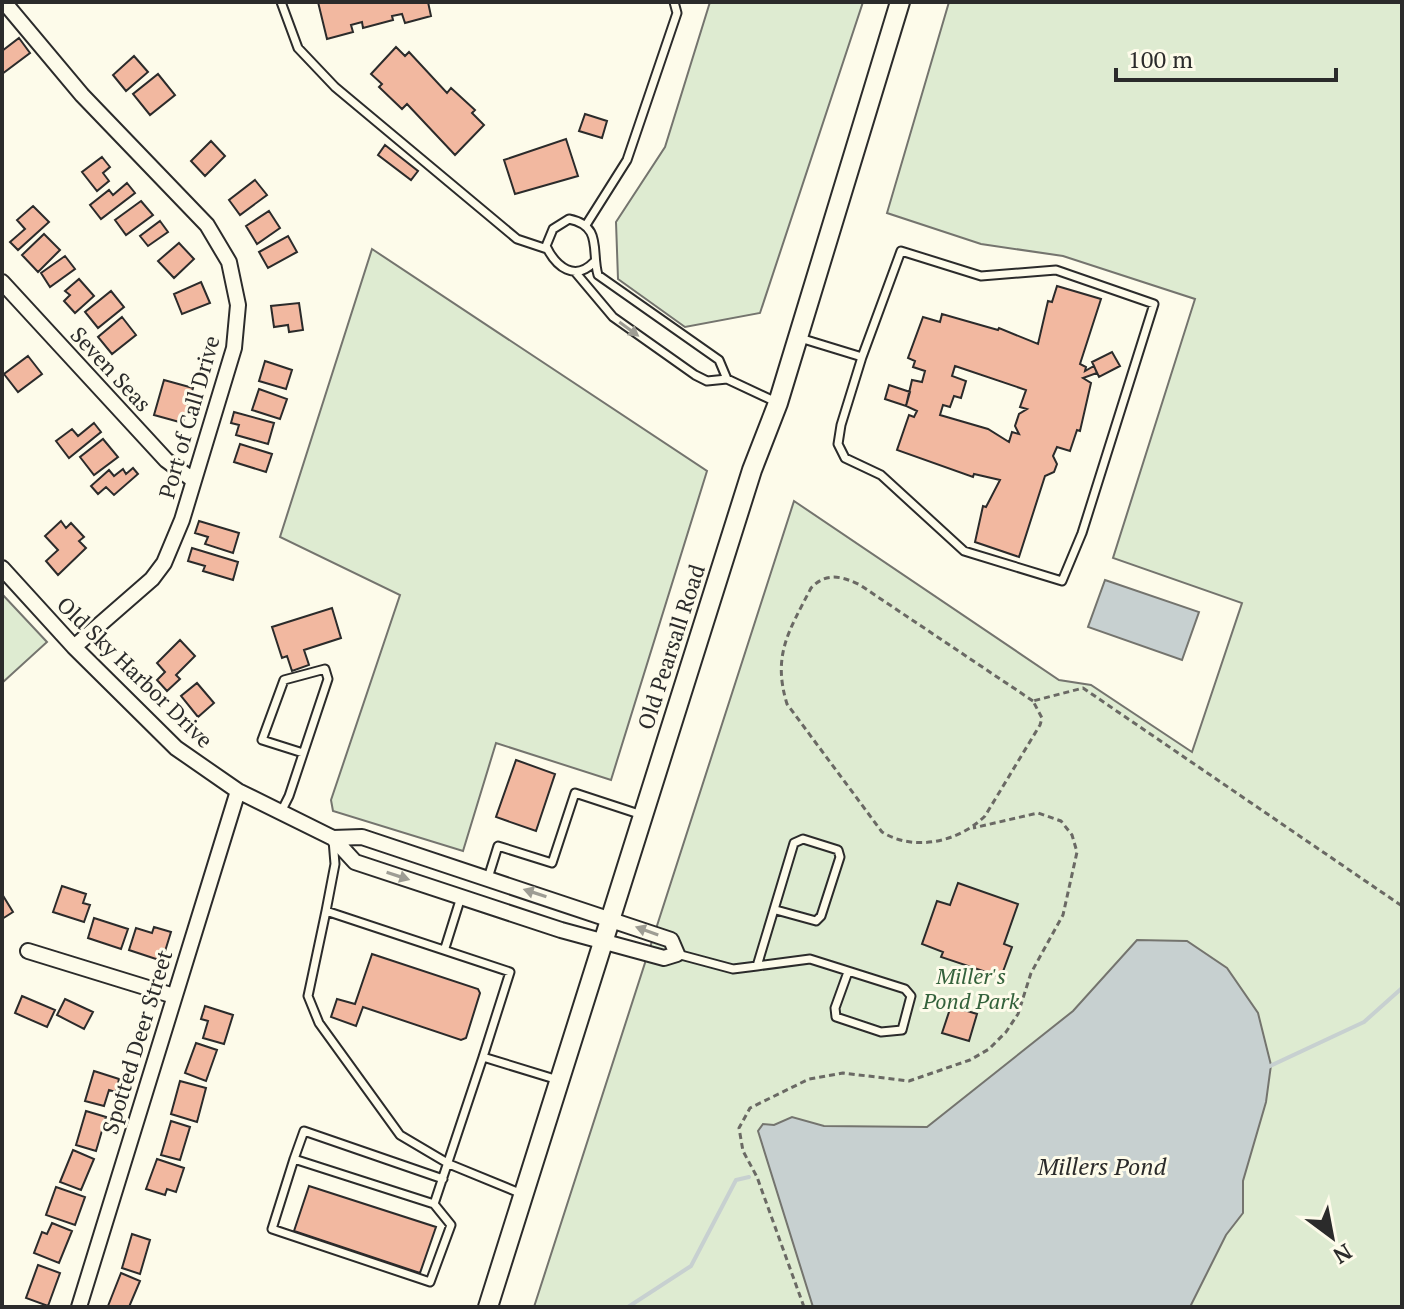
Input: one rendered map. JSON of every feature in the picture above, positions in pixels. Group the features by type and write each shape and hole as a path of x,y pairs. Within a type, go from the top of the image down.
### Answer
{"main road":[{"name":"Old Pearsall Road","path":"488,1307 752,470 778,403 900,2"}],"street":[{"name":"Port of Call Drive","path":"4,2 82,95 207,225 229,262 237,291 237,334 182,520 164,563 152,579 74,647"},
{"name":"Seven Seas","path":"2,282 166,460 193,480"},
{"name":"Old Sky Harbor Drive","path":"2,568 74,647 176,748 238,791 333,838 355,862 664,958 677,954 671,940 609,918 362,837 333,838"},
{"name":"Spotted Deer Street","path":"79,1307 238,791"},
{"path":"28,951 174,996"}],"lane":[{"path":"281,2 298,48 335,87 517,239 547,249 557,264 576,273 613,317 707,381 727,379 778,403"},
{"path":"586,225 627,160 677,13 674,2"},
{"path":"547,249 550,235 561,222 569,219 586,225 596,239 594,262 598,275 719,360 727,379"},
{"path":"901,251 981,276 1056,270 1154,304 1072,562 1062,581 1011,568 964,551 881,475 845,458 838,444 841,425 862,357 901,251"},
{"path":"576,273 586,270 594,262"},
{"path":"798,338 862,357"},
{"path":"280,814 303,753 328,679 325,669 284,680 262,740 303,753"},
{"path":"488,878 498,846 552,863 575,793 642,815"},
{"path":"333,838 335,864 308,996 319,1023 400,1135 449,1164 522,1194"},
{"path":"757,966 794,843 803,839 838,850 840,857 821,916 816,921 776,910"},
{"path":"445,948 461,897"},
{"path":"326,911 510,972 434,1204"},
{"path":"677,954 733,969 810,959 905,989 911,996 902,1030 881,1032 836,1017 835,1008 848,972"},
{"path":"483,1057 558,1080"},
{"path":"294,1159 434,1204 451,1225 430,1282 272,1229 294,1159 304,1131 443,1179"}],"path":[{"path":"804,1307 757,1177 743,1151 739,1128 750,1108 809,1079 843,1073 909,1081 970,1060 989,1049 1018,1014 1031,973 1063,915 1077,852 1072,835 1061,821 1038,813 973,828 932,843 905,842 882,832 787,704 779,665 786,637 817,582 837,576 860,585 1033,701 1042,718 1040,725 985,816 973,828"},
{"path":"1033,701 1083,688 1402,906"}],"green space":[{"path":"710,2 863,2 760,313 685,327 618,279 616,222 665,147"},
{"name":"Miller's Pond Park","path":"949,2 1402,2 1402,1307 534,1307 794,501 1059,680 1091,685 1192,752 1242,603 1113,558 1195,299 1063,256 981,244 887,213"},
{"path":"372,249 707,471 611,780 496,743 463,851 333,811 331,800 400,595 280,537"},
{"path":"2,594 47,642 2,683"}],"water":[{"path":"1105,580 1199,612 1182,660 1088,627"},
{"name":"Millers Pond","path":"1137,940 1187,941 1227,968 1258,1013 1271,1065 1266,1102 1243,1181 1243,1213 1226,1235 1190,1307 813,1307 758,1131 763,1124 774,1125 792,1117 824,1126 927,1127 1073,1011"}],"building":[{"path":"318,2 428,2 431,16 405,23 402,14 392,16 393,20 363,28 362,22 351,25 353,32 327,39"},
{"path":"19,38 30,53 2,74 2,51"},
{"path":"396,47 405,56 409,52 447,93 451,88 475,110 472,113 484,125 455,155 407,104 402,109 379,87 382,84 371,74"},
{"path":"134,56 148,72 126,91 113,75"},
{"path":"158,74 175,95 150,115 133,94"},
{"path":"585,114 607,121 602,138 579,131"},
{"path":"566,139 578,176 515,194 504,160"},
{"path":"211,141 225,156 205,176 191,161"},
{"path":"385,145 418,171 411,180 378,155"},
{"path":"102,157 110,167 103,173 109,181 97,191 82,172"},
{"path":"255,180 267,195 240,215 229,200"},
{"path":"127,183 135,193 101,219 90,205 109,190 113,195"},
{"path":"141,201 153,215 126,235 115,220"},
{"path":"33,206 49,222 18,250 10,242 25,229 17,220"},
{"path":"269,211 280,228 257,244 246,226"},
{"path":"160,221 168,232 148,246 140,236"},
{"path":"44,234 60,250 38,272 22,255"},
{"path":"288,236 297,252 268,268 259,252"},
{"path":"179,243 194,259 174,278 158,261"},
{"path":"65,256 75,269 50,287 41,273"},
{"path":"79,279 94,296 75,313 64,301 70,295 65,291"},
{"path":"201,282 210,303 182,314 174,294"},
{"path":"1057,286 1101,299 1080,364 1086,367 1085,371 1094,366 1097,373 1083,378 1091,383 1080,431 1077,430 1070,451 1057,447 1053,456 1057,464 1054,472 1045,476 1019,557 975,542 983,506 986,507 1000,480 974,474 973,477 897,450 909,415 914,417 917,411 906,406 912,380 922,382 925,371 913,367 915,361 908,358 923,317 940,322 942,314 999,328 1038,344 1048,301 1052,302","holes":["955,366 1026,390 1020,407 1027,409 1019,414 1015,426 1019,434 1012,432 1009,442 988,429 940,415 943,405 950,407 954,396 961,398 966,381 952,376"]},
{"path":"111,291 124,307 98,328 85,312"},
{"path":"299,303 303,330 289,332 288,325 274,327 271,306"},
{"path":"122,317 136,335 112,354 98,337"},
{"path":"1112,352 1120,366 1099,377 1092,362"},
{"path":"28,356 42,374 18,392 4,374"},
{"path":"265,361 292,370 286,389 259,381"},
{"path":"164,380 193,388 183,423 154,415"},
{"path":"889,385 910,392 906,406 885,399"},
{"path":"259,389 287,399 280,419 252,410"},
{"path":"234,412 274,423 268,444 236,435 239,425 231,423"},
{"path":"94,423 101,432 69,458 56,441 72,429 78,436"},
{"path":"103,439 118,457 94,475 80,457"},
{"path":"240,444 272,454 266,472 234,462"},
{"path":"133,468 138,474 114,495 106,487 98,494 91,486 109,470 114,476 123,469 126,474"},
{"path":"61,521 66,528 71,523 84,537 79,541 86,548 58,575 46,561 58,550 45,536"},
{"path":"199,521 239,533 233,553 205,544 208,537 195,533"},
{"path":"192,548 238,562 233,580 203,571 205,566 188,561"},
{"path":"332,608 341,638 304,650 309,665 292,671 287,656 282,658 272,627"},
{"path":"180,640 195,656 176,675 180,679 167,691 157,680 165,672 157,663"},
{"path":"197,683 214,703 198,717 181,696"},
{"path":"516,760 555,774 536,831 496,817"},
{"path":"958,883 1018,904 1004,944 1012,947 1001,977 941,957 943,952 922,944 937,901 950,905"},
{"path":"62,886 86,894 83,903 90,905 84,922 53,912"},
{"path":"2,894 13,912 2,919"},
{"path":"94,918 128,929 121,949 88,938"},
{"path":"154,927 171,932 162,961 129,950 136,928 152,933"},
{"path":"372,954 478,989 480,993 466,1038 461,1040 363,1007 356,1026 331,1017 337,999 355,1004"},
{"path":"22,996 55,1010 47,1027 15,1013"},
{"path":"65,999 93,1012 84,1029 57,1015"},
{"path":"205,1006 233,1015 224,1044 203,1038 208,1021 201,1019"},
{"path":"951,1006 977,1014 969,1041 942,1033"},
{"path":"196,1043 217,1050 206,1081 185,1073"},
{"path":"94,1071 119,1079 116,1092 109,1090 104,1106 85,1101"},
{"path":"180,1081 206,1088 197,1122 171,1114"},
{"path":"86,1111 106,1117 96,1151 76,1145"},
{"path":"171,1121 190,1127 180,1160 161,1155"},
{"path":"73,1150 94,1159 81,1190 60,1182"},
{"path":"157,1159 184,1168 176,1192 167,1189 165,1195 146,1189"},
{"path":"309,1186 436,1227 420,1273 294,1231"},
{"path":"56,1187 85,1197 75,1225 46,1215"},
{"path":"52,1223 72,1231 59,1263 34,1253 42,1232 47,1234"},
{"path":"132,1234 150,1240 140,1274 122,1268"},
{"path":"38,1265 60,1273 48,1306 26,1298"},
{"path":"121,1273 140,1281 129,1307 108,1306"}],"waterway":[{"path":"1268,1067 1364,1022 1402,988"},
{"path":"628,1307 691,1266 736,1180 749,1177"}]}
